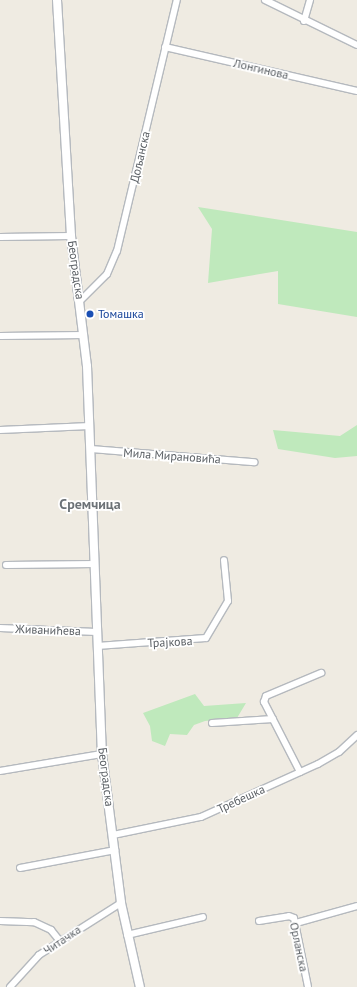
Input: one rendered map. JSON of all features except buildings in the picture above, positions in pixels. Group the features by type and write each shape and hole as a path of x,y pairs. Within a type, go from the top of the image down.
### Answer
{"main road":[{"name":"Београдска","path":"58,0 71,236 84,335 90,426 96,632 102,754 127,936 140,987"}],"street":[{"name":"Дољанска","path":"80,301 107,274 117,252 177,0"},
{"path":"265,0 304,21 357,45"},
{"path":"304,21 310,0"},
{"name":"Лонгинова","path":"165,47 357,91"},
{"path":"0,237 71,236"},
{"path":"0,336 84,335"},
{"path":"0,430 90,426"},
{"name":"Мила Мирановића","path":"91,449 254,462"},
{"name":"Трајкова","path":"97,646 206,638 228,601 224,560"},
{"path":"6,565 95,564"},
{"name":"Живанићева","path":"0,628 96,632"},
{"path":"300,772 264,702 266,696 321,674"},
{"path":"212,723 273,719"},
{"name":"Требешка","path":"113,835 201,817 300,772 339,752 357,735"},
{"path":"0,771 102,754"},
{"path":"20,868 115,850"},
{"name":"Читачка","path":"10,987 31,962 60,941 122,903"},
{"path":"296,923 357,906"},
{"name":"Орланска","path":"259,921 291,916 296,923 308,987"},
{"path":"127,936 203,917"},
{"path":"0,921 34,922 51,930 60,941"}],"green space":[{"path":"198,207 357,232 357,317 278,304 278,271 208,283 212,229"},
{"path":"357,425 357,456 335,458 278,449 273,430 340,436"},
{"path":"195,694 204,706 246,703 237,718 205,721 194,725 187,735 170,734 165,746 152,741 150,726 143,713"}],"place":[{"name":"Томашка","path":"90,314"}],"district":[{"name":"Сремчица","path":"90,504"}]}
